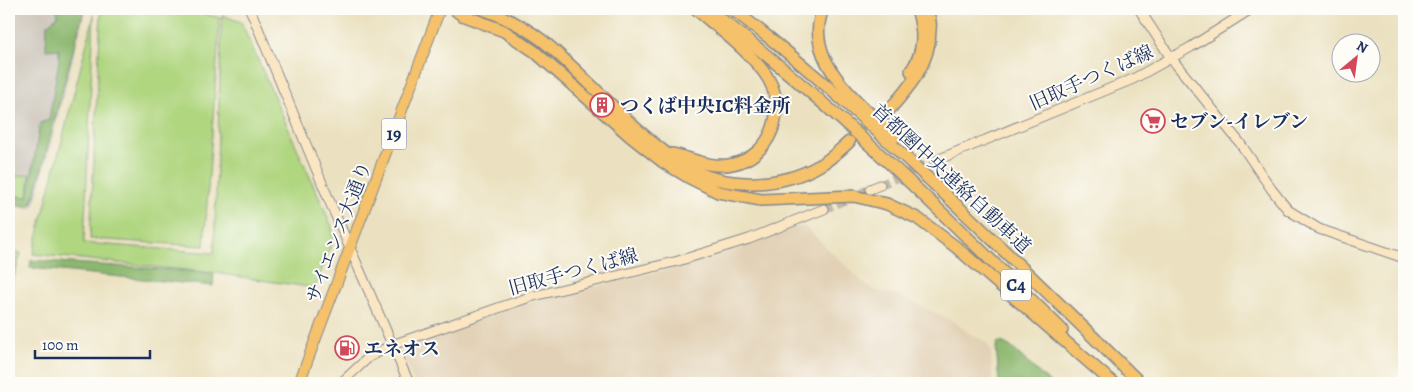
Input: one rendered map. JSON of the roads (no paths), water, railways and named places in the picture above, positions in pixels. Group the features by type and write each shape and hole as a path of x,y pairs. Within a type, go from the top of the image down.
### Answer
{"highway":[{"path":"454,9 462,15 504,31 534,51 630,136 663,162 718,192 761,200 854,196 887,204 917,218 956,247 1114,383"},
{"path":"483,9 512,21 543,42 639,130 685,166 699,174 737,183 771,182 802,174 819,166 853,144 839,161 822,172 787,186 758,191 709,187"},
{"path":"667,152 702,164 732,164 747,159 758,151 774,129 777,117 775,92 759,66 696,9"},
{"name":"首都圏中央連絡自動車道","path":"708,9 800,82 868,142 1114,383"},
{"name":"首都圏中央連絡自動車道","path":"732,9 824,84 889,142 1029,274 1140,383"},
{"path":"823,9 818,25 818,36 828,66 836,78 853,97 988,227 1029,274"},
{"path":"917,9 923,37 920,53 905,80 878,117 907,90 927,57 930,43 930,26 926,9"}],"main road":[{"name":"サイエンス大通り","path":"299,383 440,9"}],"street":[{"path":"250,9 409,383"},
{"path":"1139,9 1171,58 1240,143 1288,210 1319,229 1404,258"},
{"name":"旧取手つくば線","path":"937,160 1133,79 1224,27 1250,9"},
{"path":"870,189 880,185"},
{"name":"旧取手つくば線","path":"341,383 369,357 392,345 530,297 678,261 750,239 824,209"}],"tunnel":[{"path":"849,142 874,116"},
{"path":"880,185 937,160"},
{"path":"824,209 870,189"}],"place":[{"name":"つくば中央IC料金所","path":"602,105"},
{"name":"セブン-イレブン","path":"1153,121"},
{"name":"エネオス","path":"347,348"}]}
